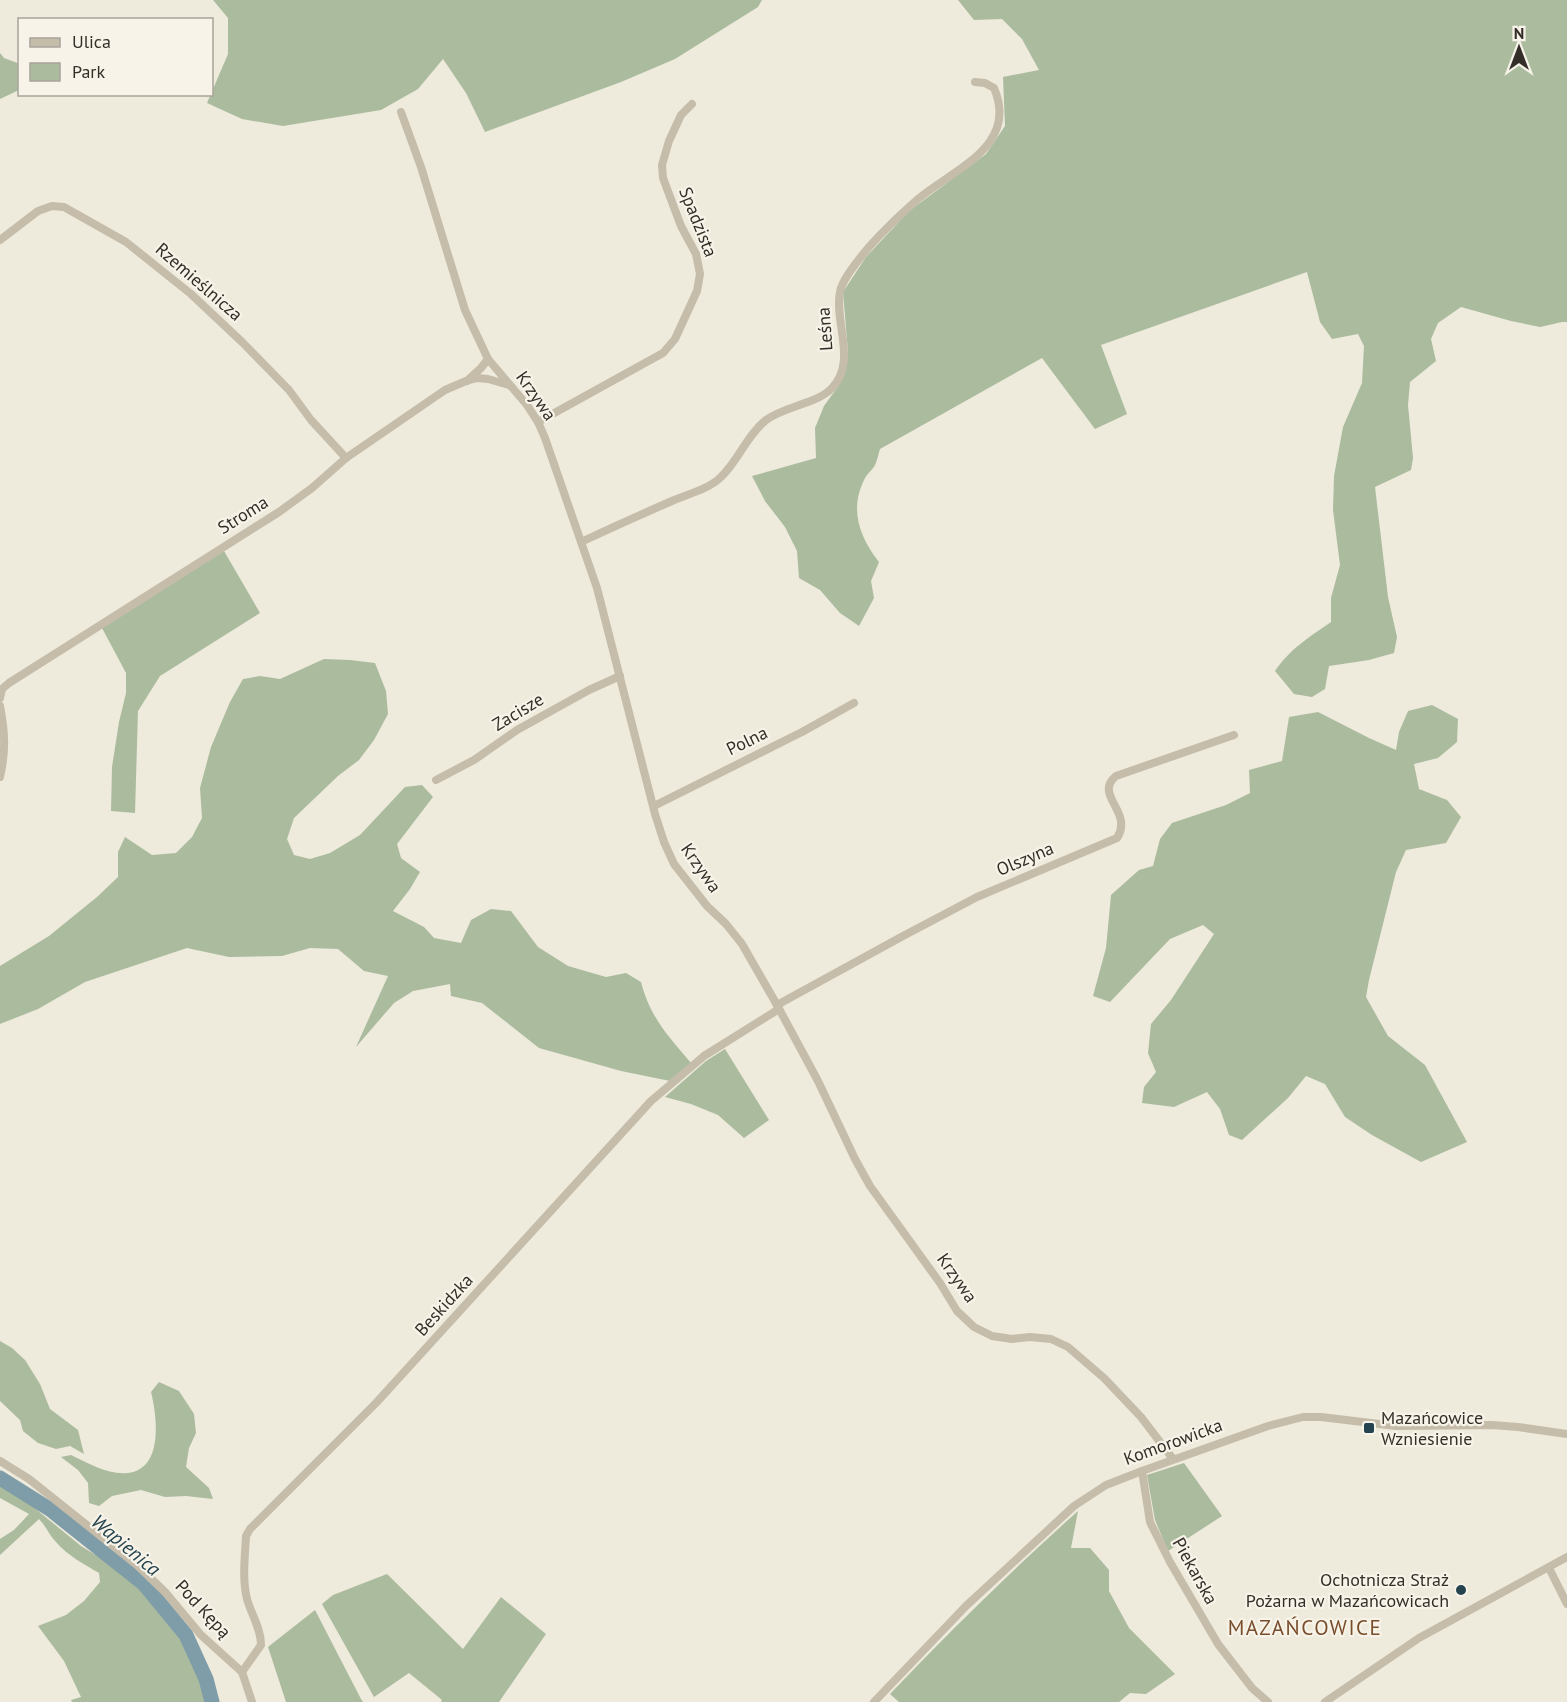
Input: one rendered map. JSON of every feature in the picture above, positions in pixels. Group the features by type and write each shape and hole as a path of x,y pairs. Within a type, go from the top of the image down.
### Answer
{"street":[{"name":"Leśna","path":"581,542 711,484 721,477 764,422 787,409 830,391 842,368 844,351 839,303 842,284 869,247 888,228 918,199 962,169 984,150 997,131 1000,113 994,88 985,83 975,82"},
{"name":"Spadzista","path":"538,422 663,353 675,339 697,291 700,274 696,254 681,226 663,178 662,165 669,141 681,115 692,104"},
{"name":"Krzywa","path":"401,112 421,167 465,310 488,359 527,405 545,438 597,588 655,814 674,864 707,906 742,944 818,1081 870,1186 940,1283 957,1311 974,1327 992,1336 1012,1340 1030,1336 1051,1339 1068,1347 1104,1378 1141,1417 1173,1459"},
{"name":"Rzemieślnicza","path":"0,240 38,210 52,206 64,207 126,242 191,294 242,342 289,390 311,420 346,458"},
{"path":"466,381 488,359"},
{"name":"Stroma","path":"0,698 2,689 9,683 279,513 346,458 446,390 477,378 509,386"},
{"name":"Zacisze","path":"436,780 474,760 517,730 589,690 620,676"},
{"name":"Polna","path":"654,806 802,732 854,703"},
{"path":"0,706 5,755 0,777"},
{"name":"Olszyna","path":"778,1006 977,897 1117,838 1122,831 1122,822 1110,794 1108,786 1111,780 1116,776 1234,735"},
{"name":"Beskidzka","path":"242,1672 261,1645 259,1630 245,1590 246,1536 254,1524 376,1403 651,1101 704,1056 778,1006"},
{"name":"Komorowicka","path":"874,1702 966,1606 1074,1506 1106,1485 1173,1459 1268,1426 1303,1417 1321,1416 1396,1426 1491,1425 1567,1434"},
{"name":"Pod Kępą","path":"0,1461 29,1479 137,1565 166,1593 201,1635 242,1672 252,1702"},
{"name":"Piekarska","path":"1142,1471 1150,1522 1170,1563 1218,1644 1252,1688 1268,1702"},
{"path":"1325,1702 1419,1638 1567,1557"},
{"path":"1549,1568 1567,1604"}],"green space":[{"path":"213,0 762,0 758,7 675,59 621,82 485,132 466,93 443,59 418,89 381,110 283,126 242,119 207,103 210,96 213,96 213,89 228,54 228,18"},
{"path":"958,0 1567,0 1567,322 1540,327 1461,307 1438,323 1431,339 1436,361 1410,382 1408,405 1413,458 1411,470 1375,487 1388,597 1397,637 1394,653 1369,660 1329,666 1325,689 1312,697 1294,694 1275,671 1307,638 1331,622 1331,598 1340,565 1333,510 1334,476 1343,427 1362,383 1364,346 1358,334 1332,339 1320,322 1307,272 1101,345 1127,414 1095,429 1042,358 880,449 875,465 860,489 858,501 858,522 866,542 879,562 871,581 874,598 859,626 840,613 820,590 799,578 797,551 785,527 765,501 752,476 816,458 815,428 824,406 839,385 846,370 848,352 843,292 866,257 909,211 986,154 1005,126 1003,77 1039,70 1022,39 1002,19 974,20"},
{"path":"0,53 4,58 18,63 18,90 0,99"},
{"path":"224,551 260,613 160,676 138,711 135,813 111,811 112,767 126,693 126,673 102,628"},
{"path":"324,659 375,663 386,691 388,714 374,740 359,760 338,776 294,818 287,839 294,855 310,859 330,853 360,835 405,787 422,785 433,797 397,844 401,858 420,872 393,911 424,927 434,938 461,943 471,920 491,909 511,911 538,947 568,966 606,977 626,973 641,982 655,1016 667,1035 691,1063 670,1081 621,1071 539,1048 482,1003 451,996 450,984 413,991 394,1003 356,1047 388,976 364,971 338,949 310,948 282,956 229,957 187,948 85,982 38,1009 0,1024 0,966 49,936 118,877 118,852 125,837 152,855 176,853 192,837 202,818 200,788 211,747 230,702 243,679 260,676 280,679"},
{"path":"1432,705 1458,719 1457,742 1438,758 1414,764 1419,789 1447,800 1461,817 1446,843 1406,850 1396,872 1366,997 1388,1036 1425,1065 1467,1142 1421,1162 1345,1117 1325,1084 1306,1076 1288,1098 1242,1140 1229,1135 1220,1109 1207,1092 1174,1107 1142,1103 1144,1087 1156,1072 1148,1053 1151,1024 1171,1000 1214,934 1203,925 1170,939 1110,1002 1093,996 1106,948 1111,895 1139,870 1153,866 1160,839 1172,823 1226,805 1250,793 1249,770 1282,761 1289,717 1318,712 1396,750 1399,732 1408,711"},
{"path":"725,1049 769,1120 744,1138 718,1115 665,1097 706,1061"},
{"path":"0,1341 25,1360 40,1384 50,1409 78,1430 84,1454 70,1446 56,1449 38,1443 23,1431 20,1420 0,1401"},
{"path":"159,1382 179,1391 194,1414 196,1433 189,1448 186,1467 209,1488 213,1499 186,1496 165,1497 141,1490 112,1496 99,1506 89,1503 88,1483 78,1470 61,1457 71,1455 98,1468 113,1472 128,1473 140,1469 148,1462 153,1452 156,1427 151,1392"},
{"path":"1184,1463 1222,1516 1168,1551 1155,1520 1147,1475"},
{"path":"0,1486 32,1506 81,1546 112,1565 141,1591 174,1627 195,1666 208,1702 72,1702 71,1700 81,1697 64,1661 38,1626 66,1615 84,1601 100,1582 99,1573 66,1551 39,1519 0,1555 0,1539 14,1530 29,1514 0,1498"},
{"path":"1078,1511 1071,1548 1090,1548 1109,1570 1109,1591 1129,1628 1175,1674 1146,1694 1130,1693 1119,1702 899,1702 890,1694 983,1600"},
{"path":"387,1574 463,1649 501,1597 546,1634 499,1702 441,1702 442,1700 409,1673 374,1697 322,1604 333,1595"},
{"path":"315,1610 363,1702 286,1702 268,1647"}],"waterway":[{"name":"Wapienica","path":"0,1478 51,1510 144,1584 186,1635 206,1679 212,1702"}],"place":[{"name":"Mazańcowice Wzniesienie","path":"1369,1428"},
{"name":"Ochotnicza Straż Pożarna w Mazańcowicach","path":"1461,1590"}],"district":[{"name":"MAZAŃCOWICE","path":"1305,1628"}]}
